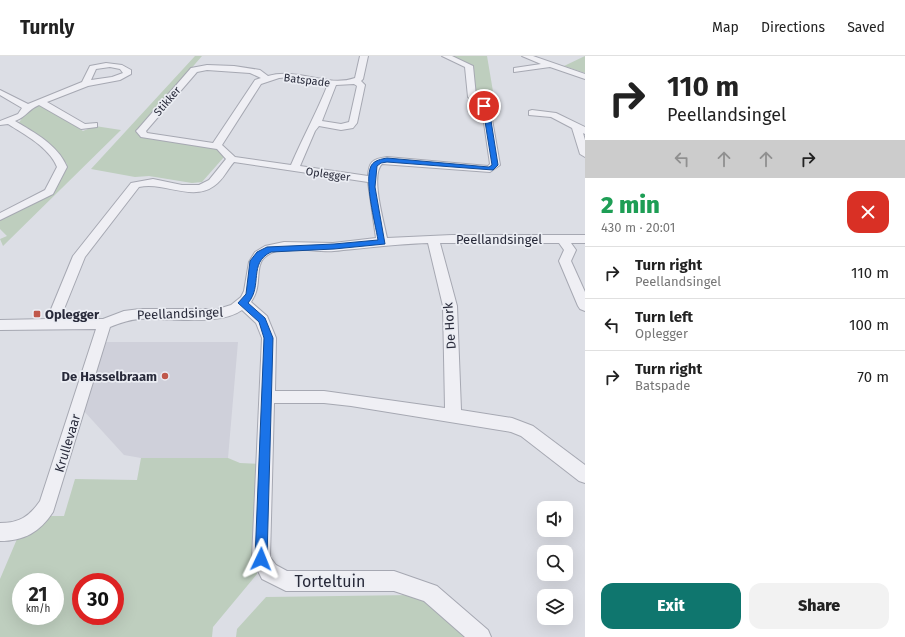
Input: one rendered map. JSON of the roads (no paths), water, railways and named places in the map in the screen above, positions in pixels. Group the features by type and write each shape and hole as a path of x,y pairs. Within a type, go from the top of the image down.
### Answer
{"street":[{"path":"317,123 341,127 350,126 353,123 361,85 355,81 359,79 364,56"},
{"path":"382,242 372,187 374,166 379,161 387,160 490,169 495,165 486,108 472,97 469,66 446,56"},
{"path":"526,56 585,78"},
{"path":"517,70 549,64"},
{"path":"5,122 21,116 26,107 94,81 116,80 126,74 127,70 117,66 101,65 93,68 86,84"},
{"name":"Stikker","path":"216,146 144,135 141,131 197,68 208,67 258,72 267,79"},
{"name":"Batspade","path":"216,146 258,82 282,75 320,79 333,84 355,81"},
{"path":"294,168 311,130 317,123 333,84"},
{"path":"0,92 26,107"},
{"path":"40,102 84,127 94,125"},
{"path":"532,113 553,116 585,131"},
{"path":"0,216 49,192 62,167 61,163 51,150 5,122"},
{"path":"576,126 585,154"},
{"path":"51,325 78,256 135,185 151,181 188,188 203,186 214,181 232,159 216,146"},
{"name":"Oplegger","path":"232,159 373,180"},
{"name":"Peellandsingel","path":"0,325 104,324 124,316 140,314 219,314 230,311 243,303 250,295 254,261 260,254 269,249 334,247 433,239 585,239"},
{"name":"De Hork","path":"433,239 450,306 453,414"},
{"path":"563,239 570,250 565,261 585,306"},
{"name":"Torteltuin","path":"243,303 262,320 269,338 261,559 269,572 286,581 394,581 430,593 480,637"},
{"name":"Krullevaar","path":"0,532 11,532 27,529 39,518 47,506 104,324"},
{"path":"267,397 324,397 453,414 512,424 527,431 585,475"}],"place":[{"name":"Oplegger","path":"37,314"},
{"name":"De Hasselbraam","path":"165,376"}]}
